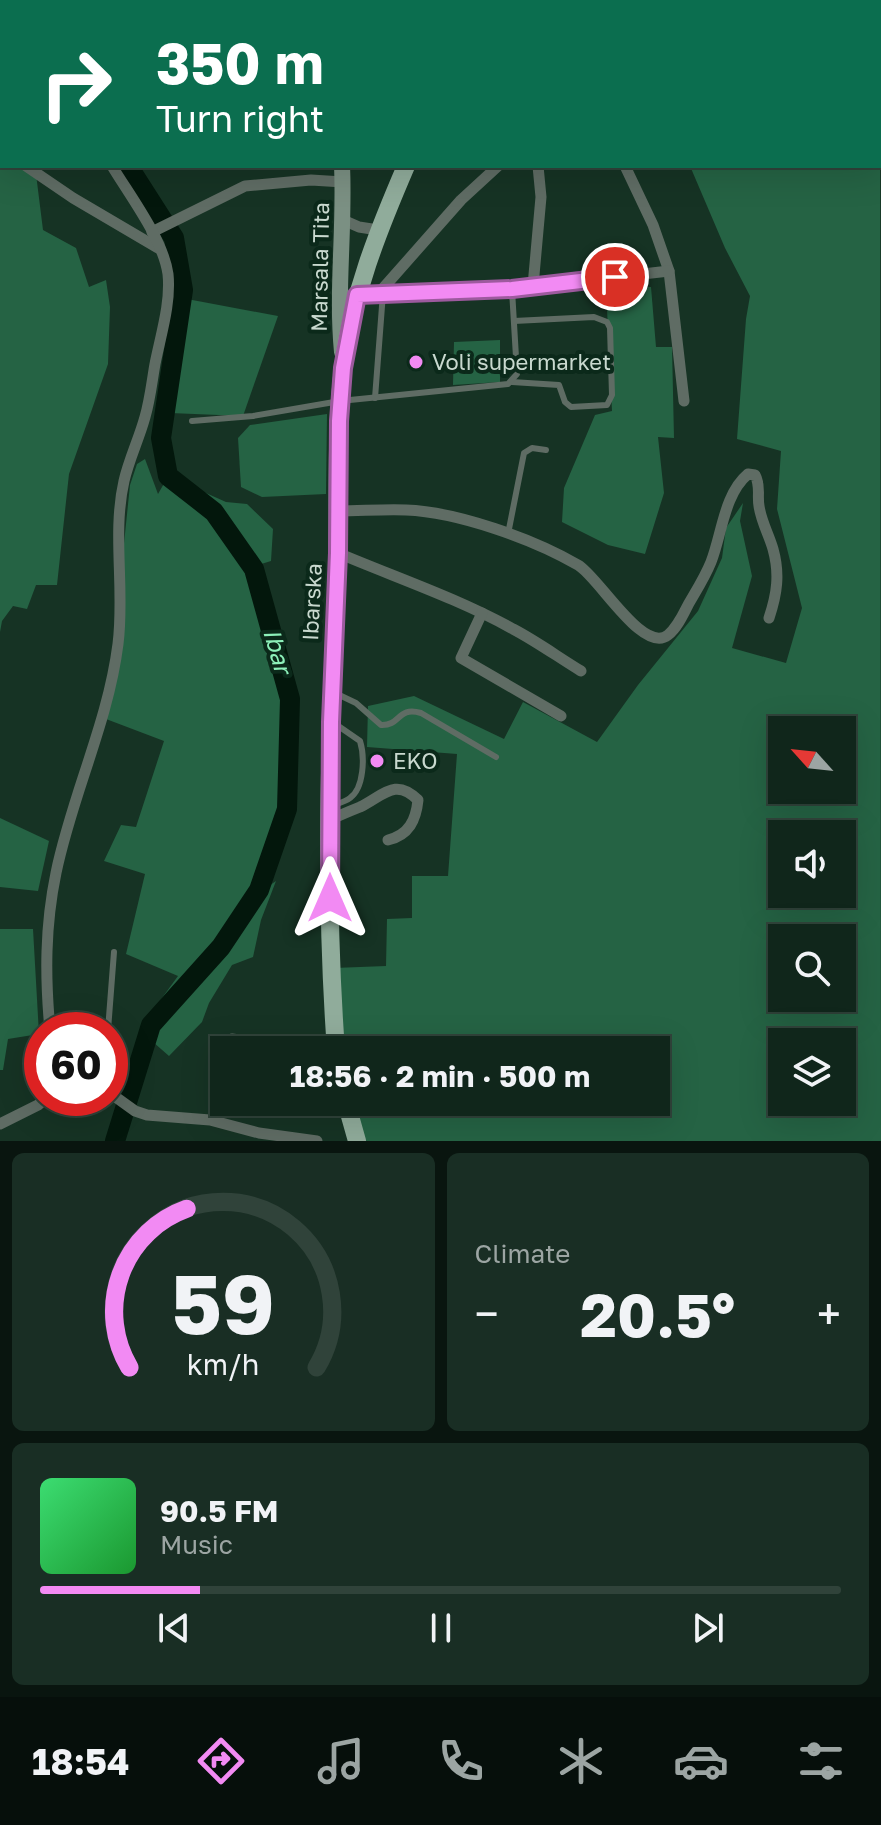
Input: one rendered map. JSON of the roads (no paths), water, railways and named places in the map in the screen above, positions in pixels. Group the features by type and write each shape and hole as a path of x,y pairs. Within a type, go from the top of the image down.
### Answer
{"main road":[{"name":"Ibarska","path":"335,1036 330,950 330,813 340,401 349,293 405,168"},
{"path":"350,1116 357,1141"}],"street":[{"path":"29,168 73,198 159,248"},
{"path":"49,1012 48,919 57,870 109,694 118,642 121,566 118,525 124,480 145,416 168,300 168,273 159,248 157,230 113,168"},
{"path":"380,294 452,209 496,168"},
{"path":"533,286 541,197 538,168"},
{"path":"626,168 653,225 669,271 684,401"},
{"path":"157,230 245,186 343,174"},
{"name":"Marsala Tita","path":"343,174 349,293"},
{"path":"343,220 365,229 378,230"},
{"path":"349,293 512,289 669,271"},
{"path":"339,511 406,510 434,513 508,534 580,566 594,577 622,615 640,630 662,638 670,634 677,624 710,564 722,523 742,479 748,474 755,475 759,482 759,505 778,573 777,592 769,618"},
{"path":"338,553 482,613 581,671"},
{"path":"482,613 461,658 561,716"},
{"path":"330,813 362,806 387,791 409,791 418,800 417,814 400,837 388,840"},
{"path":"128,1106 135,1111 162,1118 210,1120 259,1133 317,1141"},
{"path":"0,1124 24,1112"}],"lane":[{"path":"512,289 517,374 512,382"},
{"path":"375,398 380,294"},
{"path":"192,421 253,416 340,401 512,382 559,385 565,402 571,407 607,405 612,395 610,328 607,322 594,317 514,321"},
{"path":"508,534 524,453 532,448 546,450"},
{"path":"332,692 356,703 381,725 395,722 404,711 421,713 496,757"},
{"path":"330,813 351,798 360,784 362,756 360,741 331,722"},
{"path":"109,1012 114,952"}],"waterway":[{"name":"Ibar","path":"115,1141 151,1025 221,947 259,890 287,809 290,699 254,569 214,512 168,476 161,438 183,290 174,238 129,168"}],"place":[{"name":"Voli supermarket","path":"416,362"},
{"name":"EKO","path":"377,761"}]}
